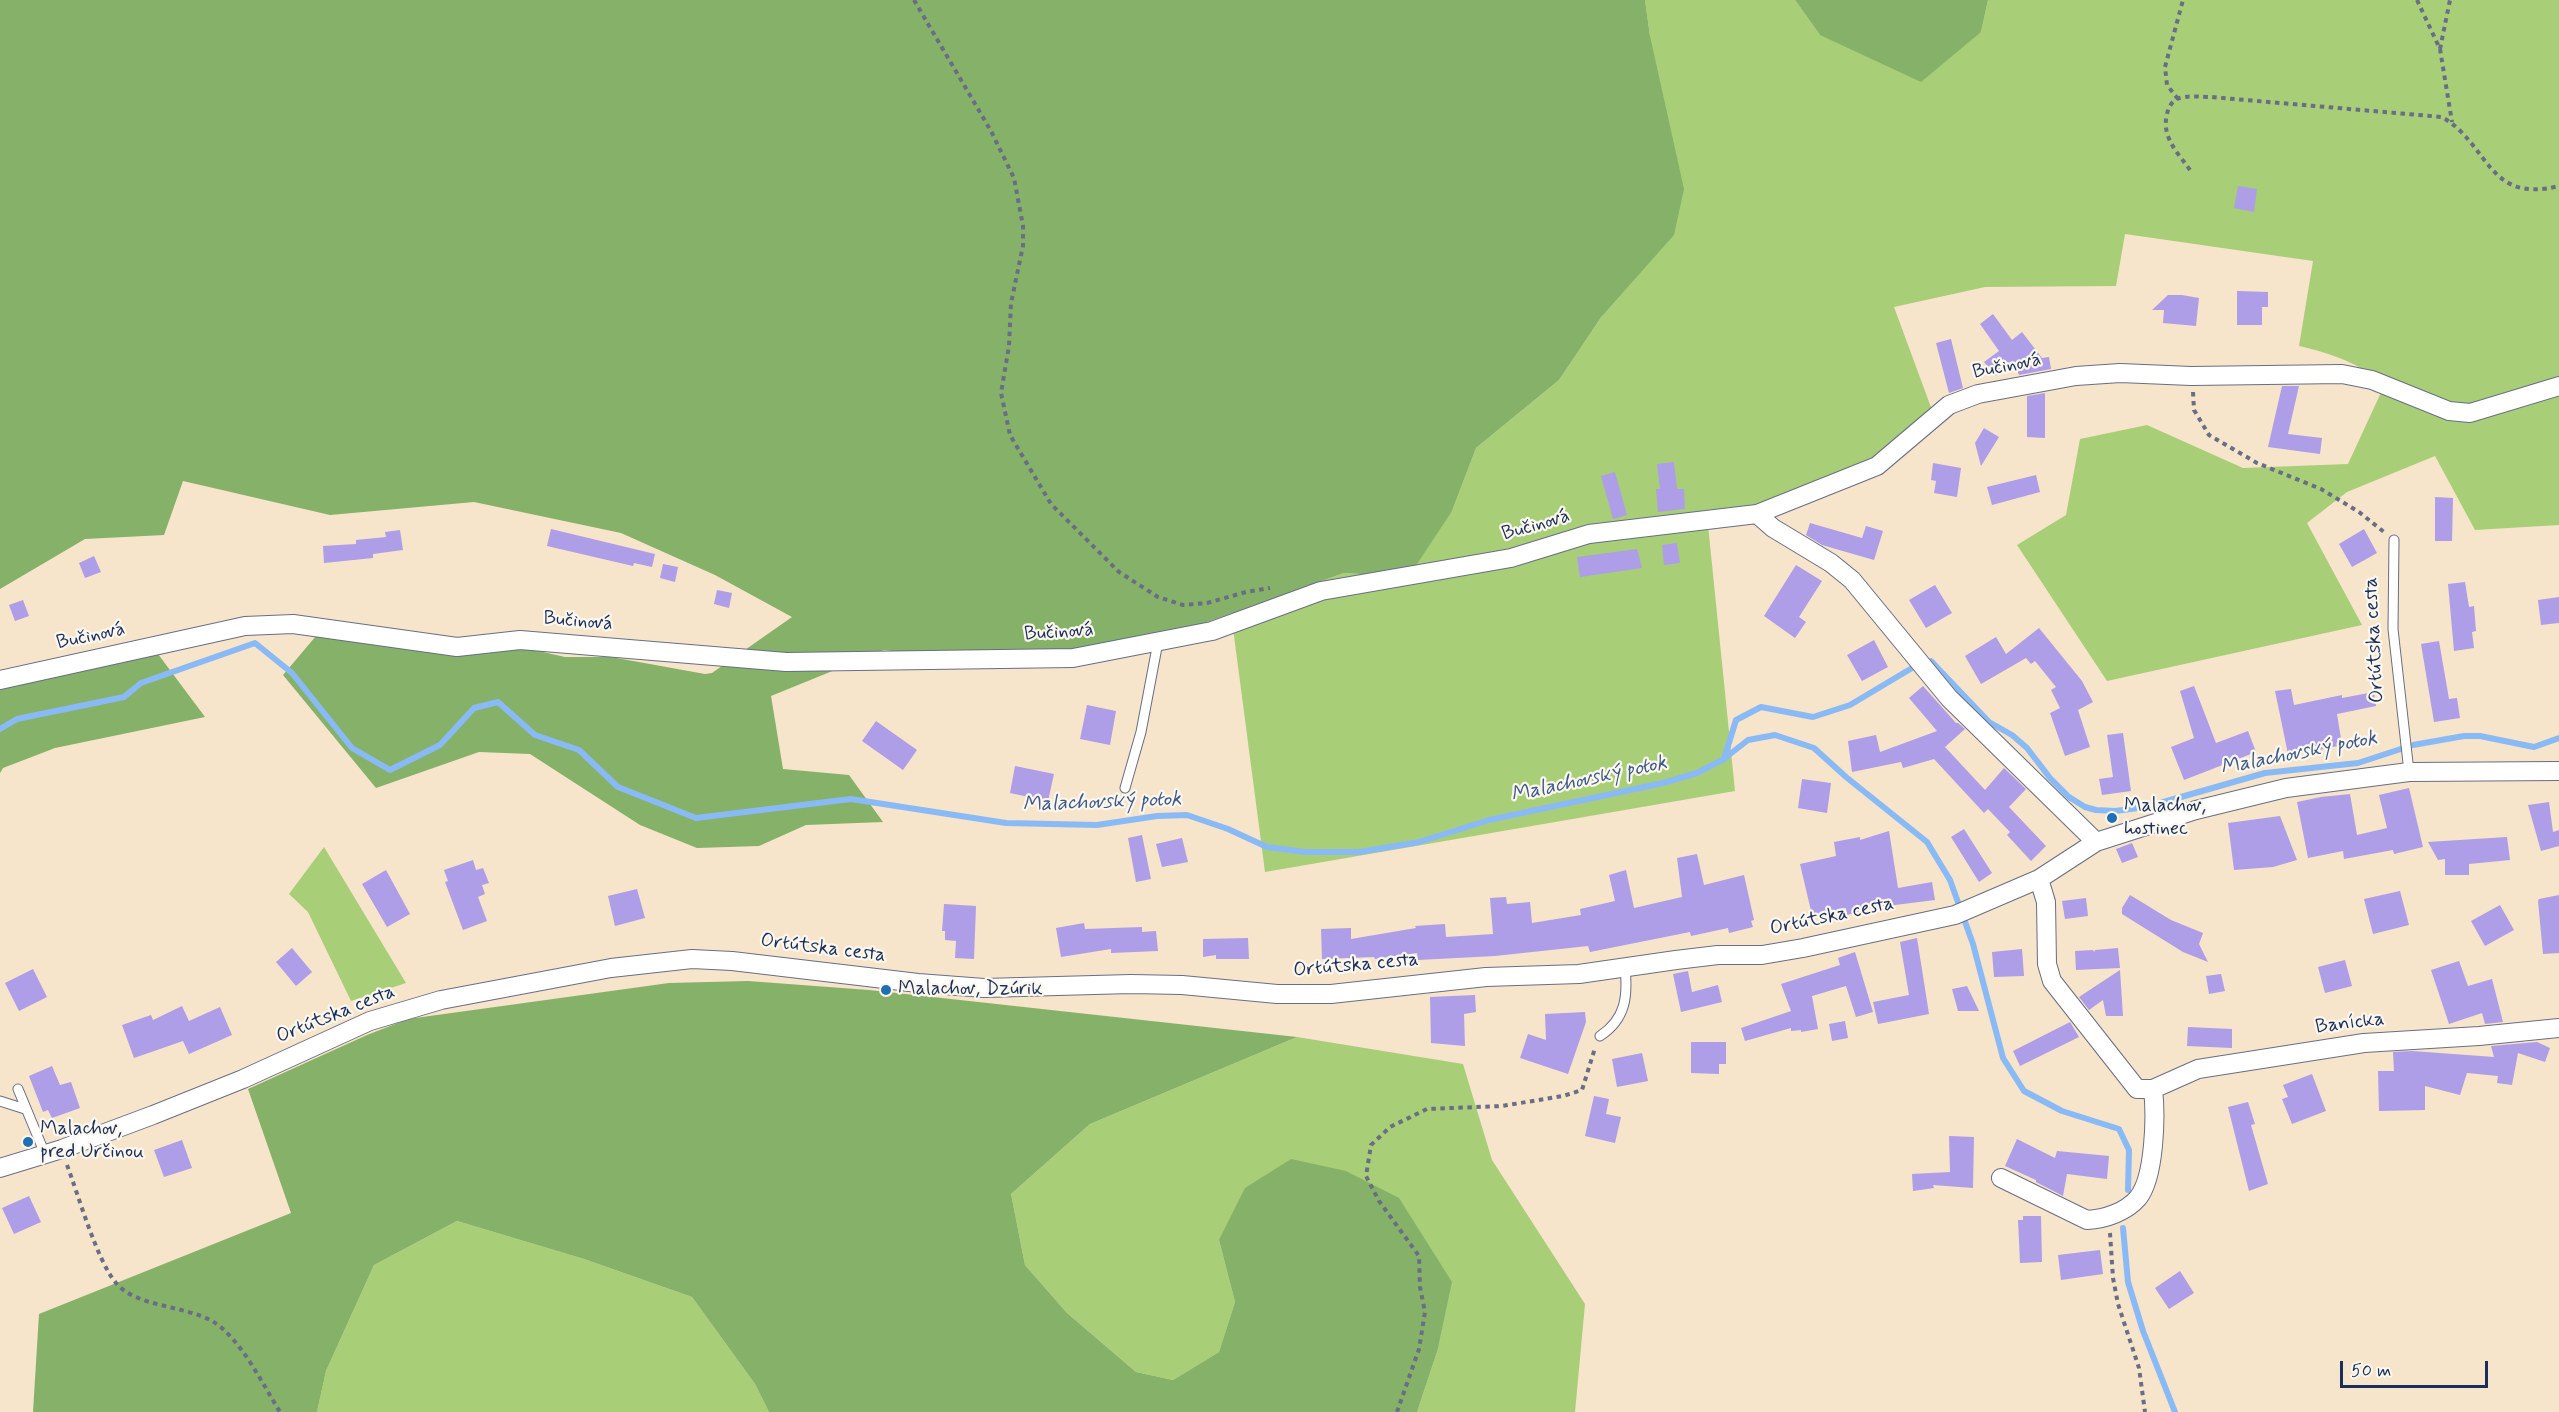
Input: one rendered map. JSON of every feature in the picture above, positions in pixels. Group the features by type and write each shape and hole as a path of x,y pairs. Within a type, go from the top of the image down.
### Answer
{"street":[{"name":"Bučinová","path":"0,680 245,626 293,624 456,647 520,640 786,662 1073,658 1212,631 1321,591 1511,558 1589,534 1757,514 1877,466 1949,405 1977,394 2076,376 2120,373 2191,376 2342,374 2373,380 2449,411 2470,413 2559,386"},
{"path":"1757,514 1773,528 1831,563 1852,580 1921,666 1967,717 2096,842"},
{"name":"Ortútska cesta","path":"0,1168 54,1152 233,1083 370,1021 406,1009 497,989 652,963 692,960 732,961 918,983 984,988 1182,985 1277,994 1331,994 1450,980 1579,974 1718,955 1762,955 1962,912 2039,879 2096,842 2196,810 2286,788 2408,767 2555,771 2559,789"},
{"path":"2001,1178 2087,1220 2100,1220 2131,1205 2139,1197 2147,1177 2156,1114 2153,1089 2137,1089 2132,1085 2052,981 2047,964 2046,902 2039,879"},
{"name":"Banícka","path":"2153,1089 2198,1069 2364,1043 2479,1036 2559,1028"}],"lane":[{"name":"Ortútska cesta","path":"2394,540 2392,628 2408,767"},
{"path":"1125,788 1141,732 1158,642"},
{"path":"1600,1036 1610,1029 1620,1017 1626,1004 1625,967"},
{"path":"18,1089 25,1109 54,1152"},
{"path":"0,1101 25,1109"}],"path":[{"path":"914,0 991,131 1014,178 1023,226 1023,246 1011,303 1009,346 1001,393 1010,435 1051,504 1119,572 1158,597 1183,605 1207,603 1246,592 1280,587"},
{"path":"2178,99 2167,85 2165,67 2183,0"},
{"path":"2417,0 2439,49 2452,123"},
{"path":"2439,49 2450,0"},
{"path":"2190,170 2171,144 2165,129 2169,106 2178,99 2211,97 2431,115 2452,123 2467,137 2493,172 2504,182 2524,189 2549,189 2559,186"},
{"path":"2191,376 2194,410 2209,435 2257,463 2321,489 2359,512 2394,540"},
{"path":"1397,1412 1419,1350 1425,1312 1420,1287 1419,1256 1379,1201 1366,1176 1371,1145 1390,1127 1427,1109 1502,1106 1563,1096 1582,1090 1589,1061 1600,1036"},
{"path":"54,1152 115,1282 125,1293 197,1313 215,1323 249,1362 280,1412"},
{"path":"2112,1215 2110,1233 2113,1278 2118,1304 2139,1368 2145,1412"}],"green space":[{"path":"0,0 1645,0 1650,36 1684,189 1674,235 1602,316 1559,380 1476,448 1452,511 1415,567 1375,575 1344,573 1134,648 979,662 884,650 771,696 783,769 849,775 883,822 806,825 759,846 697,848 640,825 530,754 479,752 376,788 283,675 316,636 440,654 530,649 565,657 611,657 705,674 712,673 792,617 715,575 621,533 474,502 330,515 183,481 164,535 85,539 0,589"},
{"path":"1645,0 1795,0 1820,35 1981,32 1988,0 2559,0 2559,525 2475,530 2435,456 2347,492 2307,523 2362,625 2107,681 2017,545 2066,515 2080,439 2147,425 2243,468 2348,464 2384,386 2355,365 2299,346 2313,261 2125,234 2116,286 1985,287 1894,307 1932,410 1869,474 1708,525 1735,791 1265,872 1231,613 1344,573 1375,575 1452,511 1476,448 1559,380 1602,316 1650,36"},
{"path":"1795,0 1988,0 1981,32 1921,82 1820,35"},
{"path":"158,654 205,717 55,748 3,768 0,773 0,689"},
{"path":"324,847 406,983 351,1001 308,912 289,894"},
{"path":"748,981 869,990 1297,1037 1090,1124 1011,1194 1025,1265 1067,1313 1136,1372 1173,1380 1219,1352 1235,1302 1219,1240 1245,1188 1291,1159 1346,1171 1399,1198 1452,1282 1437,1352 1417,1412 769,1412 755,1384 692,1297 584,1259 457,1221 374,1265 326,1371 317,1412 33,1412 39,1314 291,1213 248,1089 408,1019 669,983"},
{"path":"1297,1037 1463,1064 1492,1160 1585,1304 1575,1412 1417,1412 1437,1352 1219,1240 1235,1302 1219,1352 1173,1380 1136,1372 1067,1313 1025,1265 1011,1194 1090,1124"},
{"path":"457,1221 584,1259 692,1297 755,1384 769,1412 317,1412 326,1371 374,1265"}],"building":[{"path":"2238,186 2257,189 2254,212 2234,208"},
{"path":"2237,291 2268,292 2268,307 2262,307 2262,325 2237,325"},
{"path":"2168,295 2199,298 2196,326 2163,323 2164,310 2152,310"},
{"path":"1993,314 2012,340 2022,332 2042,358 2049,357 2051,369 2019,375 2014,363 1995,376 1984,362 1999,351 1980,324"},
{"path":"1951,339 1963,388 1949,393 1936,343"},
{"path":"2282,386 2299,386 2288,434 2322,438 2320,454 2268,447"},
{"path":"2045,393 2045,438 2027,437 2027,396"},
{"path":"1984,428 1999,437 1981,466 1975,443"},
{"path":"1674,462 1677,489 1684,489 1685,509 1658,512 1656,489 1660,489 1657,464"},
{"path":"1933,463 1961,468 1957,497 1934,493 1936,481 1931,480"},
{"path":"1615,472 1627,515 1613,519 1601,476"},
{"path":"2036,475 2040,492 1992,505 1987,487"},
{"path":"2435,497 2453,498 2452,541 2435,541"},
{"path":"1810,523 1862,538 1866,526 1883,531 1874,560 1822,545 1806,535"},
{"path":"551,529 655,554 652,567 634,563 633,566 547,546"},
{"path":"2364,529 2377,553 2352,567 2339,544"},
{"path":"400,530 403,550 373,554 373,558 324,563 323,546 356,544 356,540 386,537 385,532"},
{"path":"1677,543 1680,563 1664,565 1662,545"},
{"path":"1637,549 1642,568 1580,577 1577,557"},
{"path":"94,556 101,572 85,578 79,563"},
{"path":"663,564 678,567 675,582 660,578"},
{"path":"1796,565 1822,581 1799,617 1806,622 1795,638 1764,616"},
{"path":"2465,582 2469,607 2474,606 2476,631 2472,632 2474,648 2454,651 2448,584"},
{"path":"1935,585 1952,613 1926,628 1909,600"},
{"path":"717,590 732,593 729,608 714,604"},
{"path":"2559,597 2559,623 2541,625 2538,600"},
{"path":"23,600 29,616 15,621 9,605"},
{"path":"2039,628 2082,681 2093,702 2078,710 2090,747 2065,756 2050,713 2060,708 2051,690 2056,687 2035,661 2031,664 2026,658 1981,684 1965,656 1996,637 2006,654"},
{"path":"1874,640 1888,667 1862,681 1847,655"},
{"path":"2439,641 2449,699 2457,698 2460,718 2434,722 2421,644"},
{"path":"1923,686 1956,723 1965,729 1945,747 1985,790 2004,768 2026,789 2009,807 2046,846 2031,861 2007,835 2010,832 1988,809 1984,813 1934,759 1903,768 1901,762 1852,772 1848,741 1876,735 1880,752 1937,731 1909,698"},
{"path":"2194,686 2216,743 2248,731 2256,752 2184,780 2171,747 2194,738 2180,691"},
{"path":"2291,689 2294,705 2342,695 2342,698 2374,692 2376,706 2337,714 2342,745 2288,754 2275,691"},
{"path":"1087,705 1116,711 1110,745 1080,739"},
{"path":"876,721 917,750 903,770 862,741"},
{"path":"2123,733 2131,791 2102,795 2099,779 2113,777 2107,735"},
{"path":"1015,766 1054,774 1048,801 1010,793"},
{"path":"1802,779 1831,783 1827,813 1798,808"},
{"path":"2409,788 2423,847 2394,854 2393,850 2344,859 2343,851 2308,858 2297,802 2350,794 2357,835 2387,828 2379,795"},
{"path":"2549,802 2553,832 2559,830 2559,846 2541,851 2528,805"},
{"path":"2280,816 2297,860 2273,867 2234,870 2228,823"},
{"path":"1964,829 1992,873 1979,882 1951,837"},
{"path":"1889,831 1898,888 1932,882 1935,900 1863,909 1864,911 1847,915 1846,908 1812,915 1800,864 1836,856 1834,842 1860,837 1860,840"},
{"path":"1142,835 1151,879 1136,882 1128,838"},
{"path":"2507,837 2510,860 2469,864 2469,875 2445,875 2445,859 2438,860 2428,842"},
{"path":"1182,838 1188,862 1162,867 1156,844"},
{"path":"2132,843 2138,857 2122,863 2116,849"},
{"path":"1697,854 1704,885 1744,875 1754,920 1751,921 1753,927 1729,933 1728,928 1691,936 1690,932 1590,952 1588,946 1495,956 1418,960 1417,953 1375,959 1374,957 1322,959 1321,929 1351,928 1351,939 1416,928 1415,926 1445,924 1446,937 1493,934 1490,898 1506,897 1507,904 1530,902 1532,923 1581,915 1580,909 1615,901 1609,875 1626,870 1634,908 1682,897 1677,858"},
{"path":"473,860 476,870 483,868 489,883 482,885 485,894 478,897 487,921 463,930 445,882 448,881 444,870"},
{"path":"386,870 410,914 387,927 362,884"},
{"path":"637,889 645,918 615,926 608,896"},
{"path":"2400,891 2409,925 2373,934 2364,899"},
{"path":"2130,895 2171,920 2203,933 2199,944 2208,962 2183,952 2122,914 2122,908"},
{"path":"2559,895 2559,953 2543,954 2538,901"},
{"path":"2086,898 2088,916 2065,919 2062,901"},
{"path":"944,904 976,906 974,959 955,958 956,941 945,940 945,931 942,931"},
{"path":"2500,905 2514,930 2485,946 2471,921"},
{"path":"1084,923 1085,929 1142,927 1142,932 1156,931 1158,951 1111,953 1111,949 1061,957 1056,928"},
{"path":"1248,938 1249,959 1216,959 1216,955 1203,957 1203,939"},
{"path":"1917,938 1929,1014 1878,1024 1873,1002 1909,995 1900,942"},
{"path":"292,948 312,972 296,986 276,962"},
{"path":"2118,948 2120,968 2076,970 2075,951 2093,950 2094,952 2095,950"},
{"path":"2022,949 2024,976 1994,977 1992,952"},
{"path":"1855,952 1873,1012 1856,1017 1846,986 1812,996 1818,1029 1801,1032 1801,1030 1791,1031 1791,1028 1745,1041 1741,1028 1791,1011 1781,984 1840,965 1838,958"},
{"path":"2345,960 2352,986 2325,993 2318,967"},
{"path":"2459,961 2468,986 2492,979 2503,1022 2485,1024 2482,1013 2449,1024 2431,970"},
{"path":"33,969 47,997 19,1011 5,983"},
{"path":"2120,970 2123,1016 2106,1016 2103,1000 2089,1010 2079,997"},
{"path":"1688,971 1692,992 1718,985 1722,1002 1681,1012 1673,974"},
{"path":"2221,974 2225,991 2209,994 2206,976"},
{"path":"1967,986 1979,1011 1958,1011 1952,989"},
{"path":"1475,995 1476,1012 1464,1014 1465,1046 1431,1043 1430,997"},
{"path":"182,1006 189,1021 220,1007 232,1035 189,1054 183,1041 134,1058 122,1025 151,1015 153,1020"},
{"path":"1585,1012 1586,1022 1568,1074 1520,1058 1528,1034 1546,1040 1545,1014"},
{"path":"1845,1021 1848,1038 1832,1041 1829,1024"},
{"path":"2070,1022 2079,1037 2020,1066 2013,1051"},
{"path":"2188,1027 2232,1029 2232,1048 2187,1046"},
{"path":"1691,1042 1726,1042 1726,1064 1719,1064 1719,1074 1691,1073"},
{"path":"2537,1042 2550,1048 2545,1062 2518,1053 2512,1085 2497,1083 2498,1076 2467,1073 2460,1095 2425,1086 2425,1110 2379,1111 2378,1071 2394,1071 2393,1052 2412,1051 2494,1057 2491,1046"},
{"path":"1642,1053 1648,1081 1617,1087 1612,1059"},
{"path":"52,1066 60,1085 71,1082 80,1108 52,1118 48,1110 43,1112 29,1076"},
{"path":"2312,1074 2326,1111 2292,1124 2282,1099 2288,1097 2283,1085"},
{"path":"1594,1096 1609,1099 1606,1114 1621,1117 1615,1143 1585,1136"},
{"path":"2248,1102 2255,1124 2251,1125 2268,1184 2249,1191 2228,1107"},
{"path":"1949,1136 1974,1137 1973,1188 1933,1185 1934,1188 1913,1191 1912,1174 1950,1172"},
{"path":"2017,1139 2055,1158 2057,1151 2109,1156 2107,1179 2067,1174 2063,1196 2036,1180 2005,1166"},
{"path":"182,1140 192,1168 164,1177 154,1150"},
{"path":"29,1196 41,1222 14,1234 2,1208"},
{"path":"2023,1216 2041,1216 2042,1262 2020,1263 2018,1220 2023,1220"},
{"path":"2100,1250 2103,1274 2061,1280 2058,1255"},
{"path":"2180,1271 2194,1293 2169,1309 2155,1288"}],"waterway":[{"name":"Malachovský potok","path":"0,729 17,719 124,697 141,683 255,643 292,673 352,748 390,770 440,745 474,708 498,702 535,735 579,750 618,787 696,818 851,799 1006,823 1097,825 1157,816 1187,815 1228,829 1267,847 1306,852 1359,852 1419,842 1489,820 1663,783 1697,773 1724,759 1736,720 1761,707 1813,717 1850,705 1912,668 1931,661 1989,722 2012,735 2027,748 2050,778 2069,797 2085,807 2096,810 2115,811 2146,807 2265,773 2358,763 2413,745 2464,736 2480,736 2534,747 2559,738"},
{"path":"1725,758 1748,740 1775,735 1814,748 1846,777 1927,842 1950,880 1973,944 2003,1058 2024,1091 2062,1111 2119,1129 2129,1150 2128,1190"},
{"path":"2123,1228 2128,1282 2143,1331 2175,1412"}],"place":[{"name":"Malachov, hostinec","path":"2112,818"},
{"name":"Malachov, Dzúrik","path":"886,990"},
{"name":"Malachov, pred Určinou","path":"28,1142"}]}
